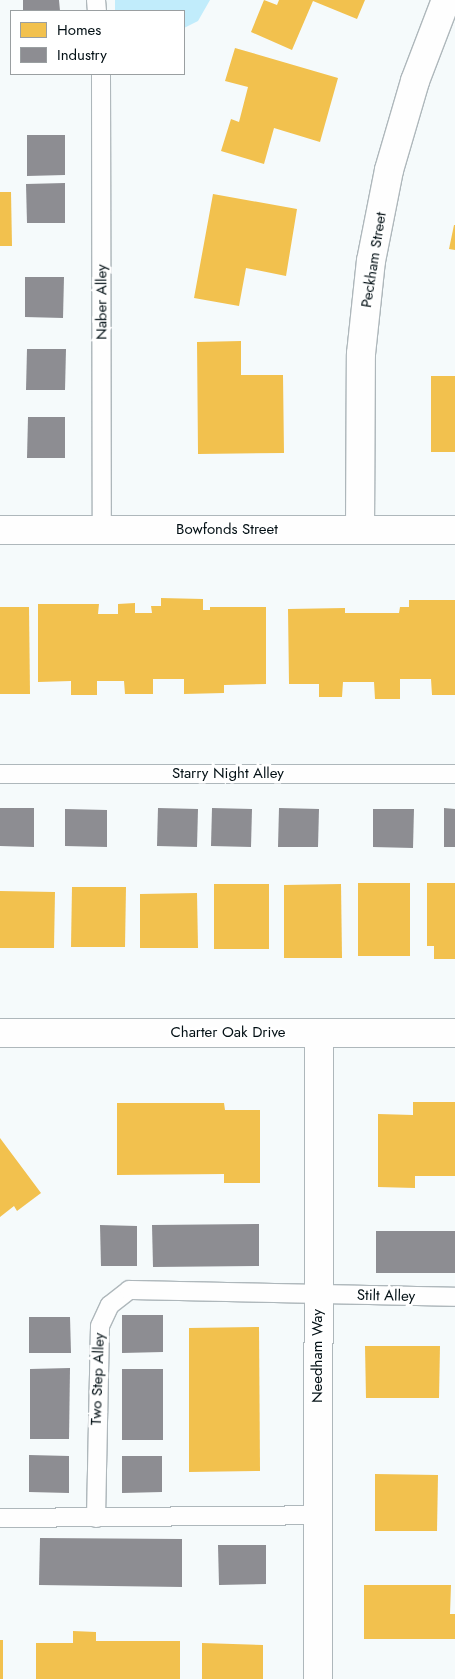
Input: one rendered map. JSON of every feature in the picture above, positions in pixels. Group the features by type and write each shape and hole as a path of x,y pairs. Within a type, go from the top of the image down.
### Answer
{"street":[{"name":"Peckham Street","path":"360,530 361,354 371,261 389,170 415,81 446,0"},
{"name":"Bowfonds Street","path":"0,530 455,530"},
{"name":"Charter Oak Drive","path":"0,1033 455,1033"},
{"name":"Needham Way","path":"318,1679 319,1033"}],"lane":[{"name":"Naber Alley","path":"101,75 102,530"},
{"name":"Starry Night Alley","path":"0,774 455,774"},
{"name":"Two Step Alley","path":"96,1518 98,1349 100,1326 110,1305 129,1290 318,1296"},
{"name":"Stilt Alley","path":"318,1296 455,1297"},
{"path":"0,1518 319,1515"}],"shaded area":[{"path":"115,0 210,0 198,21 185,28 185,10 115,10"}],"building: Homes":[{"path":"264,0 277,5 279,0 365,0 357,19 313,1 292,50 251,32"},
{"path":"235,48 338,78 320,142 274,128 264,164 221,151 231,119 239,122 248,87 225,81"},
{"path":"0,192 11,192 12,246 0,246"},
{"path":"213,194 297,209 286,276 246,268 239,306 194,298"},
{"path":"455,225 455,250 449,249"},
{"path":"241,341 241,375 283,375 284,453 198,454 197,342"},
{"path":"431,376 455,376 455,452 431,452"},
{"path":"161,598 203,599 203,610 210,610 210,607 266,607 266,684 224,685 224,693 184,694 184,679 153,679 153,694 125,694 124,681 97,681 97,695 71,695 71,681 38,682 38,604 99,604 98,614 118,614 118,604 135,603 135,613 152,613 151,606 161,606"},
{"path":"409,600 455,600 455,695 432,695 431,679 400,679 400,699 375,699 374,682 343,682 342,697 319,697 319,684 289,684 288,609 345,608 345,613 399,613 400,607 409,607"},
{"path":"0,607 29,607 30,694 0,694"},
{"path":"358,883 410,883 410,956 358,956"},
{"path":"427,883 455,883 455,959 434,959 434,946 427,946"},
{"path":"214,884 269,884 269,949 214,949"},
{"path":"341,884 342,958 284,958 284,885"},
{"path":"72,887 126,887 125,947 71,947"},
{"path":"0,891 55,892 54,948 0,948"},
{"path":"197,893 198,948 140,948 140,894"},
{"path":"413,1102 455,1102 455,1176 415,1176 415,1188 378,1187 378,1114 413,1115"},
{"path":"117,1103 224,1103 225,1110 260,1110 260,1183 224,1183 224,1174 117,1175"},
{"path":"0,1138 41,1193 17,1211 14,1206 0,1217"},
{"path":"259,1327 260,1471 189,1472 189,1328"},
{"path":"365,1346 440,1346 439,1398 366,1398"},
{"path":"375,1474 438,1475 437,1531 375,1531"},
{"path":"364,1585 451,1585 450,1614 455,1614 455,1639 364,1639"},
{"path":"73,1631 96,1632 96,1641 180,1641 180,1679 36,1679 36,1643 73,1643"},
{"path":"0,1640 3,1640 3,1679 0,1679"},
{"path":"202,1643 263,1645 263,1679 202,1679"}],"building: Industry":[{"path":"23,0 59,0 60,10 23,10"},
{"path":"27,135 65,135 65,175 27,176"},
{"path":"65,183 65,223 27,223 26,184"},
{"path":"25,277 64,277 63,318 25,317"},
{"path":"27,349 66,349 65,390 26,390"},
{"path":"28,417 65,417 65,458 27,458"},
{"path":"0,808 34,808 34,847 0,846"},
{"path":"158,808 198,809 197,847 157,846"},
{"path":"212,808 252,809 251,847 211,846"},
{"path":"279,808 319,809 318,847 278,847"},
{"path":"444,808 455,809 455,847 444,847"},
{"path":"65,809 107,810 107,847 65,846"},
{"path":"373,809 414,809 413,848 373,847"},
{"path":"259,1224 259,1266 153,1267 152,1225"},
{"path":"100,1225 137,1226 137,1266 101,1266"},
{"path":"376,1231 455,1231 455,1273 376,1273"},
{"path":"122,1315 163,1315 163,1352 122,1353"},
{"path":"29,1317 70,1317 71,1353 29,1353"},
{"path":"70,1368 69,1439 30,1439 30,1369"},
{"path":"122,1369 163,1369 163,1440 122,1440"},
{"path":"29,1455 69,1456 69,1493 29,1492"},
{"path":"122,1456 162,1456 162,1492 122,1493"},
{"path":"40,1538 182,1539 182,1587 39,1585"},
{"path":"218,1545 266,1545 266,1584 219,1585"}]}
